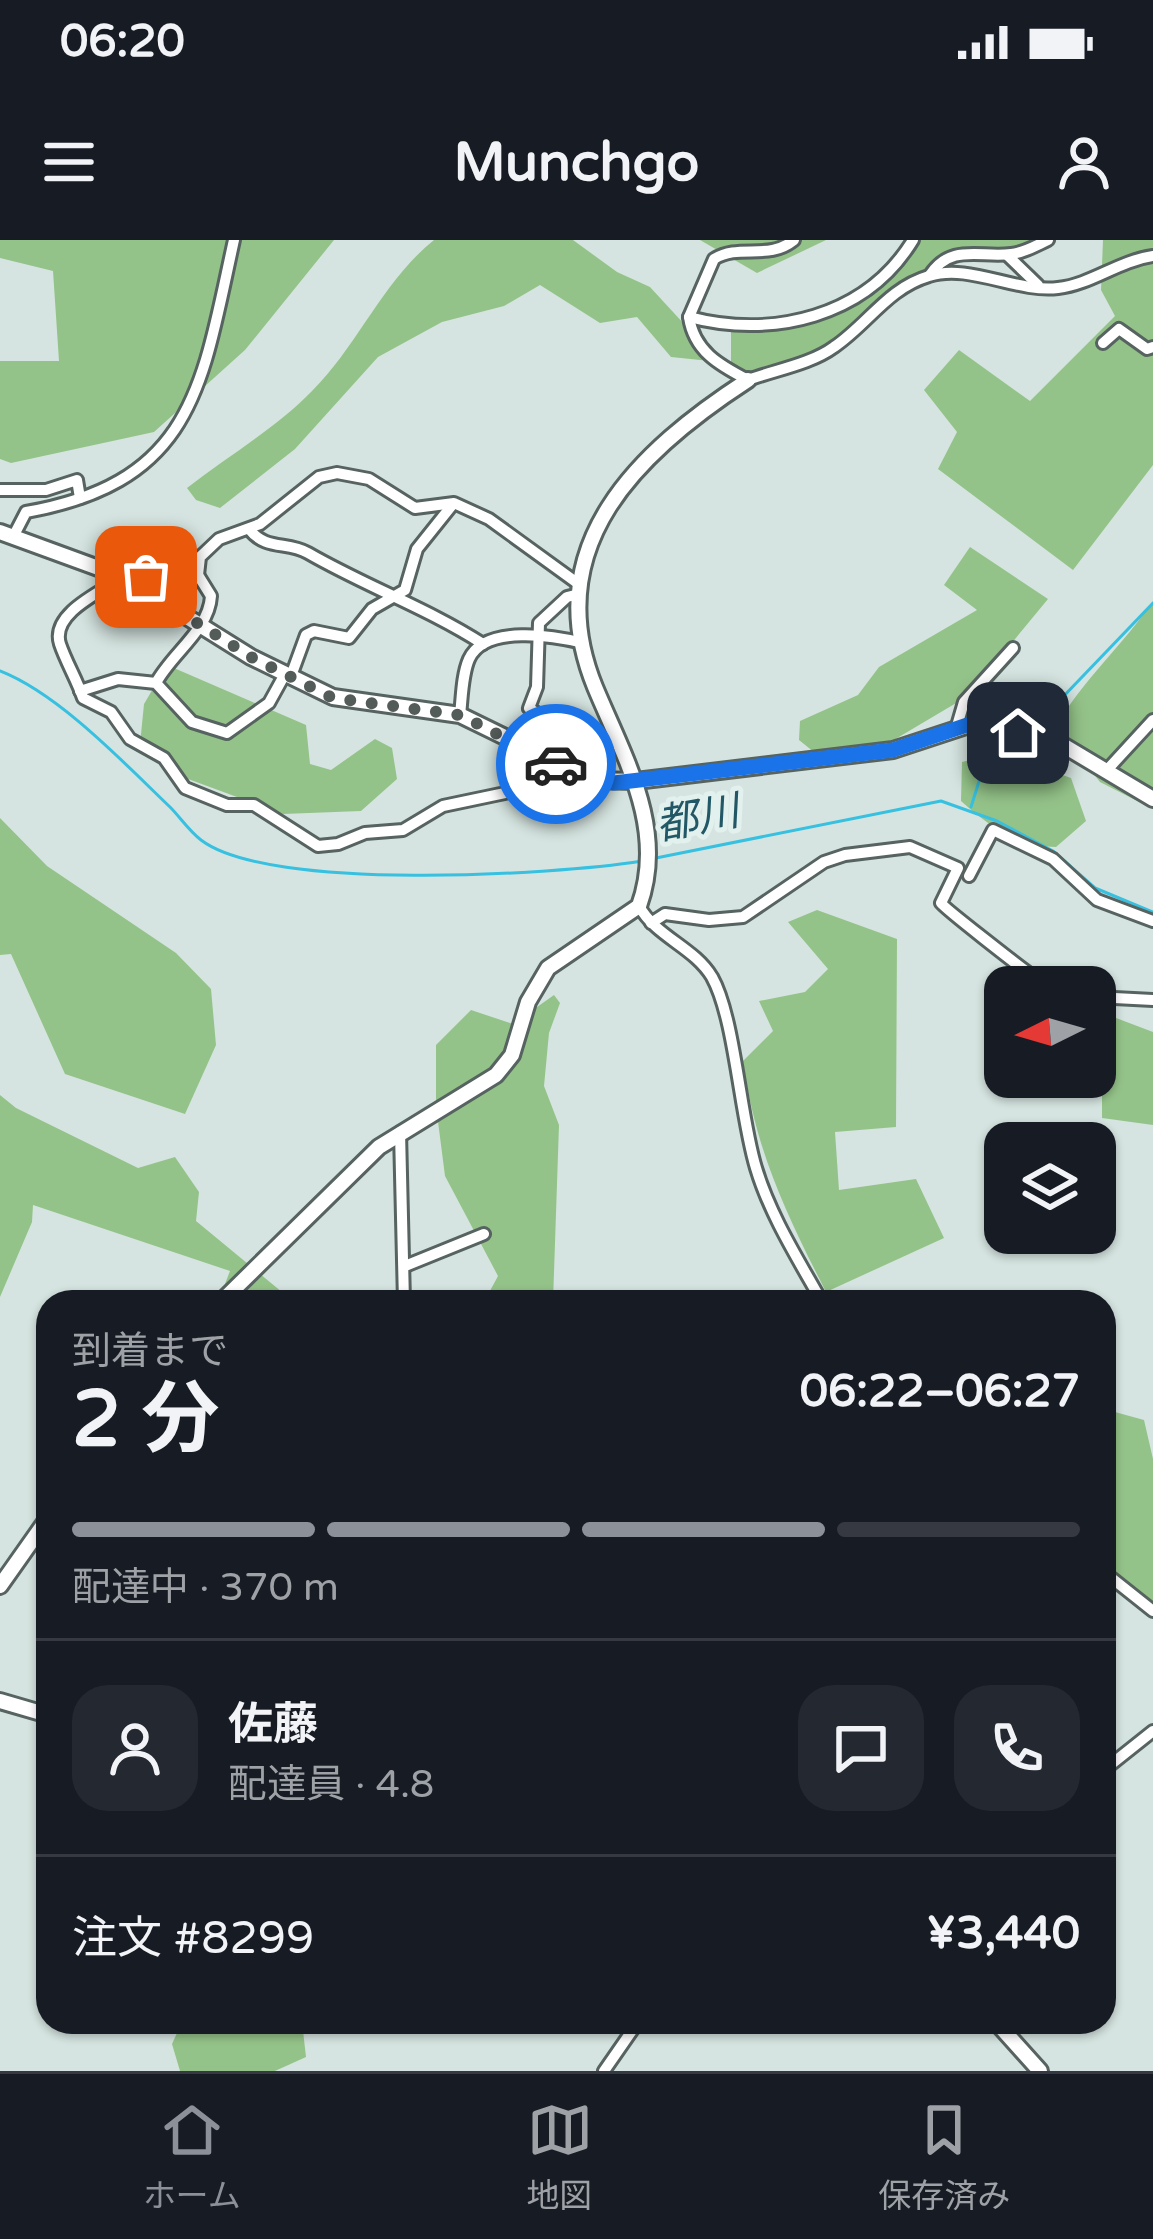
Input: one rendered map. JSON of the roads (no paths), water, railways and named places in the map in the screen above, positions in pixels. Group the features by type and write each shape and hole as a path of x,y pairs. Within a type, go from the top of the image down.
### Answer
{"street":[{"path":"234,240 204,370 172,438 131,472 80,498 26,512 6,534 129,580 333,698 460,715 593,780 636,781 893,750 957,726 986,726 1049,740 1153,799"},
{"path":"748,380 717,364 698,344 689,316 714,259 731,252 772,253 794,240"},
{"path":"689,316 736,328 820,317 892,271 913,240"},
{"path":"930,275 936,266 962,254 1007,255 1048,240"},
{"path":"1007,255 1041,288"},
{"path":"233,1290 400,1131 452,1105 496,1075 512,1055 528,1002 548,968 639,906 649,861 636,781 596,689 584,643 579,590 596,526 614,493 684,421 748,380 835,347 886,298 930,275 950,273 1041,288 1080,283 1121,262 1153,256"},
{"path":"1103,344 1119,329 1147,349 1153,347"},
{"path":"156,683 170,657 203,626 211,596 198,574 200,556 229,534 249,529 327,473 369,479 415,508 454,503 489,519 579,590"},
{"path":"0,490 46,490 70,478 77,480 80,498"},
{"path":"80,691 118,679 156,683 192,722 227,733 269,703 307,635 314,631 349,638 372,608 400,596 409,584 417,549 454,503"},
{"path":"249,529 264,544 302,549 335,570 400,596 483,644"},
{"path":"198,574 170,569 129,580 68,613 59,642 83,698 111,712 130,739 164,758 185,788 227,805 254,805 318,846 338,844 365,832 403,830 442,806 506,793 533,753 541,716 530,708 537,687 539,633 548,613 579,590"},
{"path":"460,715 467,663 483,644 539,633 584,643"},
{"path":"957,726 964,702 1013,648"},
{"path":"1107,770 1153,720"},
{"path":"970,876 993,830 1053,859 1097,900 1153,921"},
{"path":"651,923 665,914 710,920 743,917 824,862 910,847 958,868 941,903 944,910 961,917 1020,966"},
{"path":"639,906 651,923 711,975 722,1005 756,1170 816,1290"},
{"path":"1116,998 1153,1000"},
{"path":"400,1131 405,1290"},
{"path":"406,1266 484,1234"},
{"path":"0,1586 36,1535"},
{"path":"1116,1581 1153,1610"},
{"path":"0,1701 36,1712"},
{"path":"1116,1760 1153,1731"},
{"path":"604,2071 630,2034"},
{"path":"1007,2034 1040,2071"}],"waterway":[{"name":"都川","path":"1025,729 1035,726 1153,603"},
{"name":"都川","path":"0,671 45,696 90,731 201,840 236,856 286,867 414,875 546,871 642,861"},
{"name":"都川","path":"971,807 990,746 1005,738"},
{"name":"都川","path":"651,859 941,801 997,821 1053,851 1095,888 1153,912"}]}
